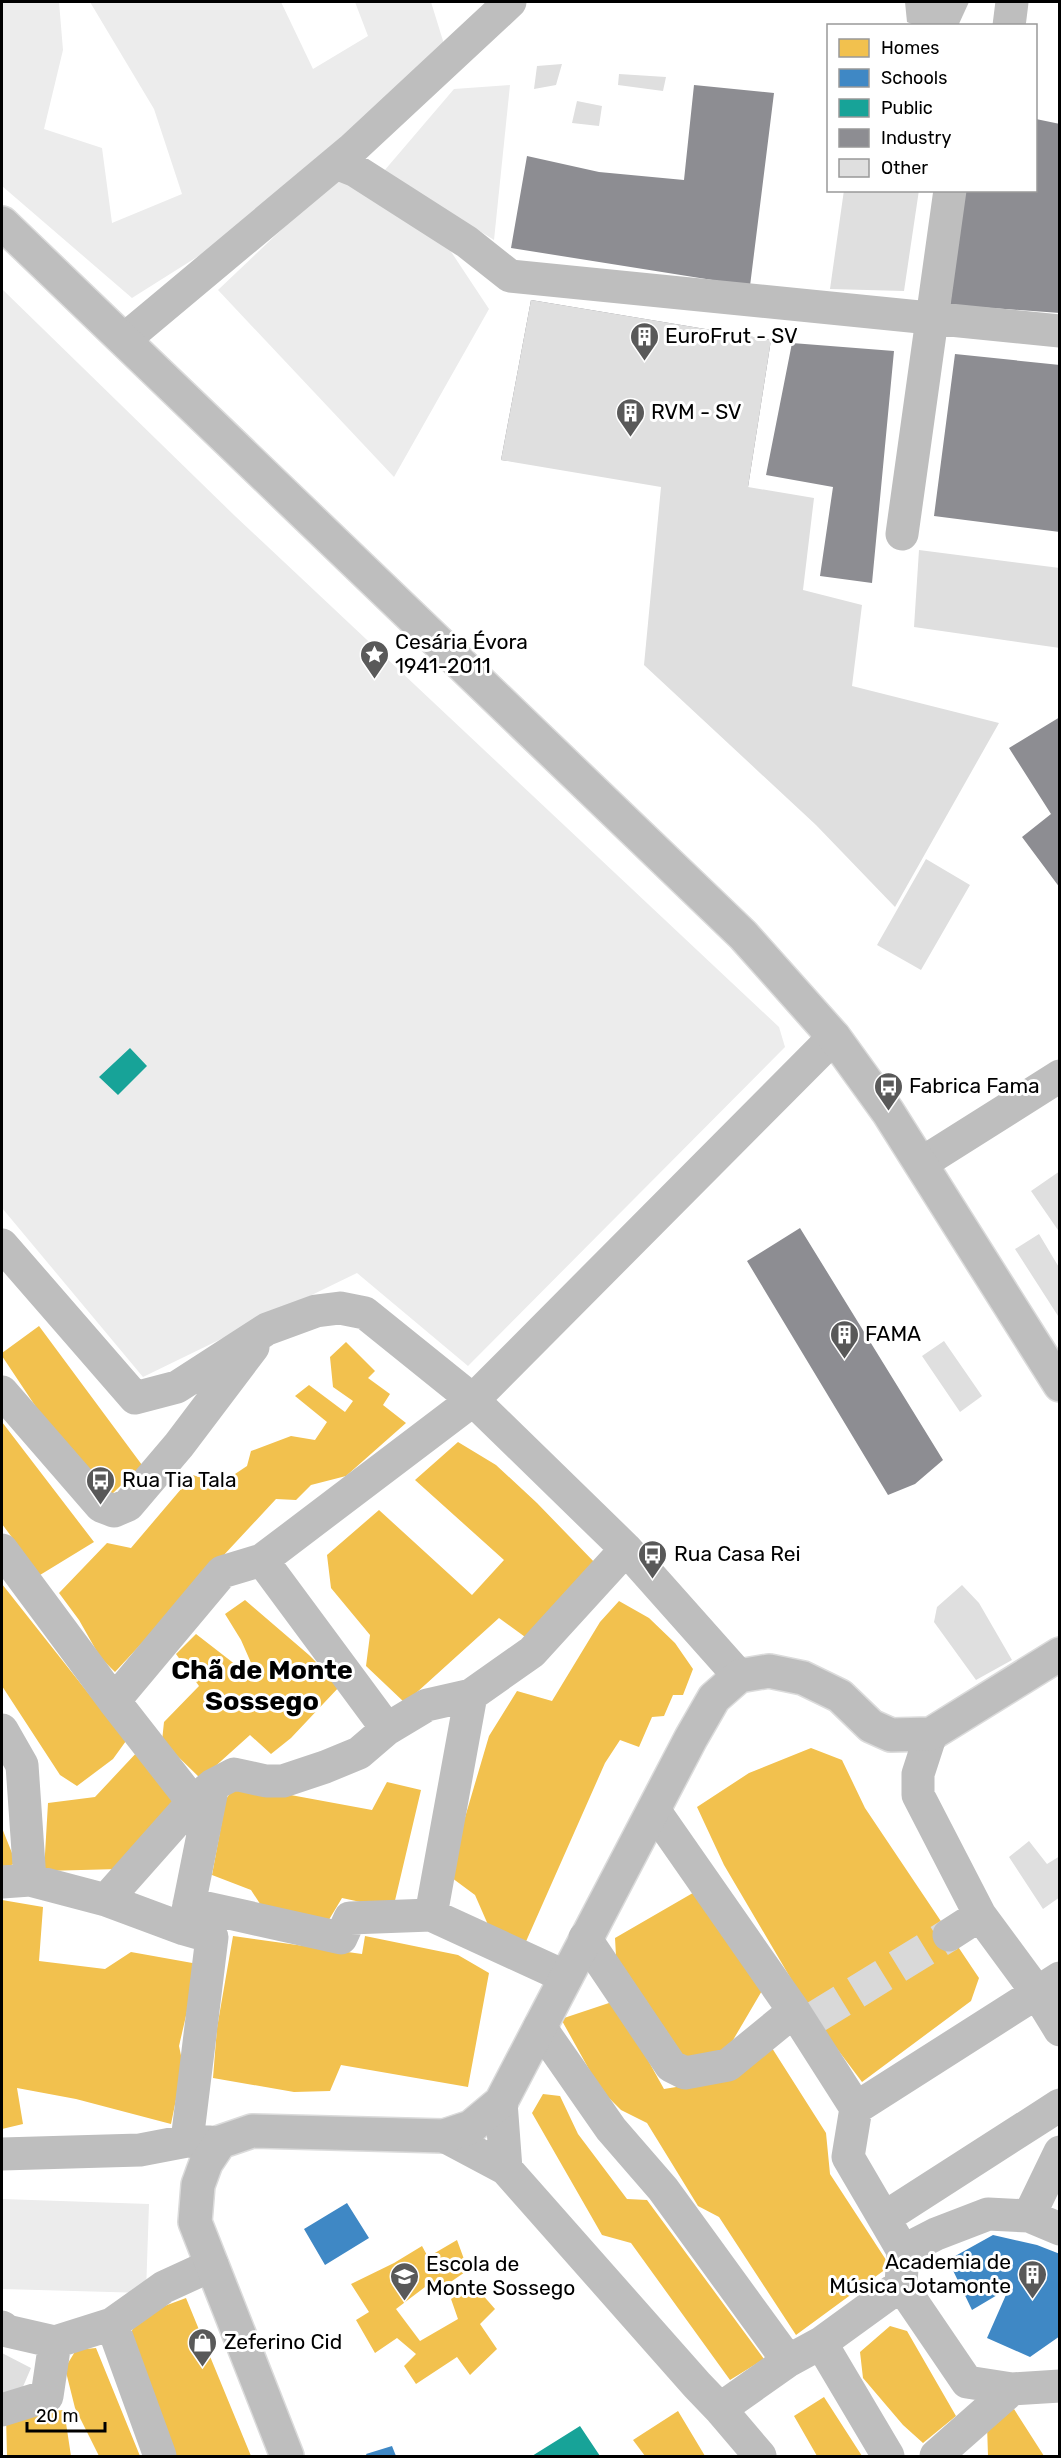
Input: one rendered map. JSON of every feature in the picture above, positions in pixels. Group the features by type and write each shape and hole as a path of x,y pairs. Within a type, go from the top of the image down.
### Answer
{"street":[{"path":"125,339 336,163 510,2"},
{"path":"1009,24 1012,2"},
{"path":"336,163 356,171 467,242 510,276 1059,331"},
{"path":"902,534 950,192"},
{"path":"2,223 743,935 834,1037 922,1163 1059,1385"},
{"path":"114,1701 222,1572 262,1560 473,1400 834,1037"},
{"path":"922,1163 1059,1076"},
{"path":"2,1245 135,1398 177,1387 267,1329 316,1311 340,1308 365,1314 473,1400 626,1549 739,1676"},
{"path":"2,1392 101,1506 114,1511 128,1505 179,1445 267,1329"},
{"path":"106,1899 203,1793 234,1773 266,1781 283,1781 359,1753 387,1729 427,1705 471,1695 532,1652 626,1549"},
{"path":"2,1550 114,1701 203,1793"},
{"path":"262,1560 387,1729"},
{"path":"2,2154 140,2150 187,2141 220,2142 252,2132 444,2136 471,2127 501,2102 691,1738 714,1698 739,1676 769,1671 803,1678 840,1696 871,1726 891,1735 931,1734 1059,1654"},
{"path":"431,1916 471,1695"},
{"path":"2,1730 22,1765 16,1881 187,1917 341,1938 350,1918 431,1916 566,1977"},
{"path":"931,1734 918,1774 918,1795 980,1915 1048,1985 1059,2030"},
{"path":"187,1917 203,1793"},
{"path":"654,1810 804,2018 856,2108 848,2157 903,2251 902,2285 967,2382 1057,2393"},
{"path":"949,1935 980,1915"},
{"path":"187,1917 212,1937 187,2141"},
{"path":"585,1938 671,2066 685,2073 728,2064 804,2018"},
{"path":"856,2108 1048,1985"},
{"path":"540,2027 611,2129 663,2189 789,2361"},
{"path":"501,2102 506,2169"},
{"path":"884,2218 1059,2105"},
{"path":"444,2136 506,2169 760,2457"},
{"path":"220,2142 206,2163 198,2185 195,2222 287,2457"},
{"path":"1029,2216 1059,2152"},
{"path":"903,2251 936,2234 988,2214 1029,2216 1059,2229"},
{"path":"2,2327 7,2331 55,2342 112,2324 164,2287 212,2265"},
{"path":"720,2409 789,2361 821,2343 902,2285"},
{"path":"112,2324 160,2457"},
{"path":"2,2410 47,2396 55,2342"},
{"path":"821,2343 888,2457"},
{"path":"936,2457 1012,2389"}],"shaded area":[{"path":"2,2 59,2 63,50 44,129 102,148 112,223 182,194 154,109 90,2 281,2 313,69 368,36 355,2 431,2 444,44 243,228 132,298 2,186"},
{"path":"905,2 969,2 959,24 912,24 907,22"},
{"path":"510,85 494,240 384,171 454,89"},
{"path":"338,176 440,235 489,309 394,477 218,290"},
{"path":"2,289 235,516 779,1027 785,1047 468,1366 357,1273 143,1377 2,1208"},
{"path":"2,2199 149,2204 146,2293 2,2289"}],"building: Homes":[{"path":"39,1326 142,1465 110,1496 56,1437 2,1356 2,1353"},
{"path":"346,1342 375,1371 368,1378 390,1394 383,1405 406,1423 346,1476 311,1485 296,1500 276,1499 115,1672 100,1657 79,1620 59,1593 107,1543 131,1548 193,1475 220,1484 247,1466 251,1451 291,1436 315,1440 327,1422 295,1396 309,1385 345,1412 353,1401 333,1387 330,1357"},
{"path":"2,1422 94,1542 40,1575 2,1524"},
{"path":"458,1442 496,1465 537,1503 598,1566 532,1642 499,1618 405,1703 366,1666 370,1635 331,1588 327,1555 379,1510 472,1595 504,1560 415,1480"},
{"path":"2,1584 126,1741 113,1759 77,1786 60,1775 2,1686"},
{"path":"245,1600 309,1655 340,1686 291,1738 271,1754 250,1735 201,1779 162,1741 164,1722 199,1686 176,1654 196,1634 245,1672 252,1665 241,1640 225,1614"},
{"path":"619,1601 649,1618 675,1643 693,1669 683,1695 673,1695 664,1716 652,1717 639,1747 620,1740 605,1763 524,1946 489,1927 475,1895 448,1875 489,1736 517,1691 552,1701 600,1622"},
{"path":"811,1748 842,1760 865,1808 979,1978 971,2001 862,2082 814,2018 724,1865 697,1807 749,1773"},
{"path":"139,1750 177,1801 119,1869 44,1871 48,1803 95,1797"},
{"path":"387,1782 421,1790 393,1909 342,1898 324,1928 266,1913 251,1890 212,1875 226,1799 236,1785 372,1810"},
{"path":"2,1828 16,1863 2,1869"},
{"path":"698,1890 763,1989 726,2052 686,2060 616,1956 615,1938"},
{"path":"2,1900 43,1907 39,1961 105,1969 131,1952 198,1964 179,2046 183,2065 171,2124 76,2099 17,2088 23,2124 2,2129"},
{"path":"233,1936 362,1954 365,1936 458,1955 489,1973 468,2087 341,2065 330,2091 294,2092 213,2078 217,2028"},
{"path":"615,2001 664,2089 737,2077 772,2048 826,2133 830,2174 890,2266 796,2335 719,2217 698,2206 647,2123 621,2110 600,2089 561,2019"},
{"path":"543,2094 560,2096 578,2134 627,2199 647,2200 764,2359 730,2380 631,2243 602,2235 532,2113"},
{"path":"457,2240 468,2270 439,2290 429,2284 396,2309 420,2341 458,2319 451,2299 474,2285 495,2309 480,2324 497,2349 470,2375 457,2357 416,2384 404,2366 416,2354 397,2338 375,2353 356,2320 369,2312 351,2284 422,2246 428,2257"},
{"path":"186,2298 251,2456 174,2456 131,2332 143,2314"},
{"path":"890,2326 907,2331 956,2416 923,2443 903,2425 863,2378 860,2352"},
{"path":"96,2348 140,2456 99,2456 75,2408 65,2368 76,2350"},
{"path":"824,2397 862,2456 817,2456 794,2416"},
{"path":"1014,2409 1044,2456 988,2456 987,2425"},
{"path":"64,2410 71,2456 7,2456 6,2415"},
{"path":"678,2411 705,2456 645,2456 633,2440"}],"building: Schools":[{"path":"347,2203 369,2238 325,2265 304,2229"},
{"name":"Academia de Música Jotamonte","path":"993,2235 1037,2245 1060,2254 1060,2336 1030,2357 987,2338 1009,2288 972,2310 948,2260"},
{"path":"392,2446 396,2456 367,2456 366,2454"}],"building: Public":[{"path":"130,1048 147,1066 118,1095 99,1077"},
{"path":"580,2426 600,2456 532,2456"}],"building: Industry":[{"path":"694,85 774,93 750,286 511,248 527,156 599,172 684,180"},
{"path":"1037,119 1060,124 1060,313 950,305 965,192 1037,192"},
{"path":"531,300 771,340 748,487 501,460"},
{"path":"792,343 894,351 872,583 820,576 833,487 766,475"},
{"path":"955,354 1060,365 1060,532 934,516"},
{"path":"1060,717 1060,888 1022,837 1051,814 1009,748"},
{"name":"FAMA","path":"800,1228 943,1460 915,1484 888,1495 747,1261"}],"building: Other":[{"path":"562,64 556,85 534,89 537,66"},
{"path":"619,74 666,77 663,91 618,85"},
{"path":"577,101 602,106 599,126 572,123"},
{"path":"844,192 919,192 904,291 830,289"},
{"path":"531,300 771,340 748,487 814,498 803,590 862,605 852,686 999,723 895,907 816,825 644,665 661,487 501,460"},
{"path":"919,550 1060,568 1060,648 914,627"},
{"path":"926,859 970,885 921,970 877,945"},
{"path":"1060,1171 1060,1233 1031,1191"},
{"path":"1039,1234 1060,1269 1060,1319 1015,1249"},
{"path":"944,1341 982,1396 960,1412 922,1356"},
{"path":"962,1585 979,1603 1012,1660 976,1680 934,1622 937,1607"},
{"path":"1029,1841 1047,1864 1060,1856 1060,1897 1043,1909 1009,1857"},
{"path":"2,2353 31,2368 19,2396 2,2401"}],"tunnel":[{"path":"814,2018 949,1935"}],"place":[{"name":"EuroFrut - SV","path":"644,362"},
{"name":"RVM - SV","path":"630,438"},
{"name":"Cesária Évora 1941-2011","path":"374,680"},
{"name":"Fabrica Fama","path":"888,1112"},
{"name":"FAMA","path":"844,1360"},
{"name":"Rua Tia Tala","path":"101,1506"},
{"name":"Rua Casa Rei","path":"653,1580"},
{"name":"Academia de Música Jotamonte","path":"1032,2300"},
{"name":"Escola de Monte Sossego","path":"405,2302"},
{"name":"Zeferino Cid","path":"203,2368"}],"district":[{"name":"Chã de Monte Sossego","path":"262,1686"}]}
